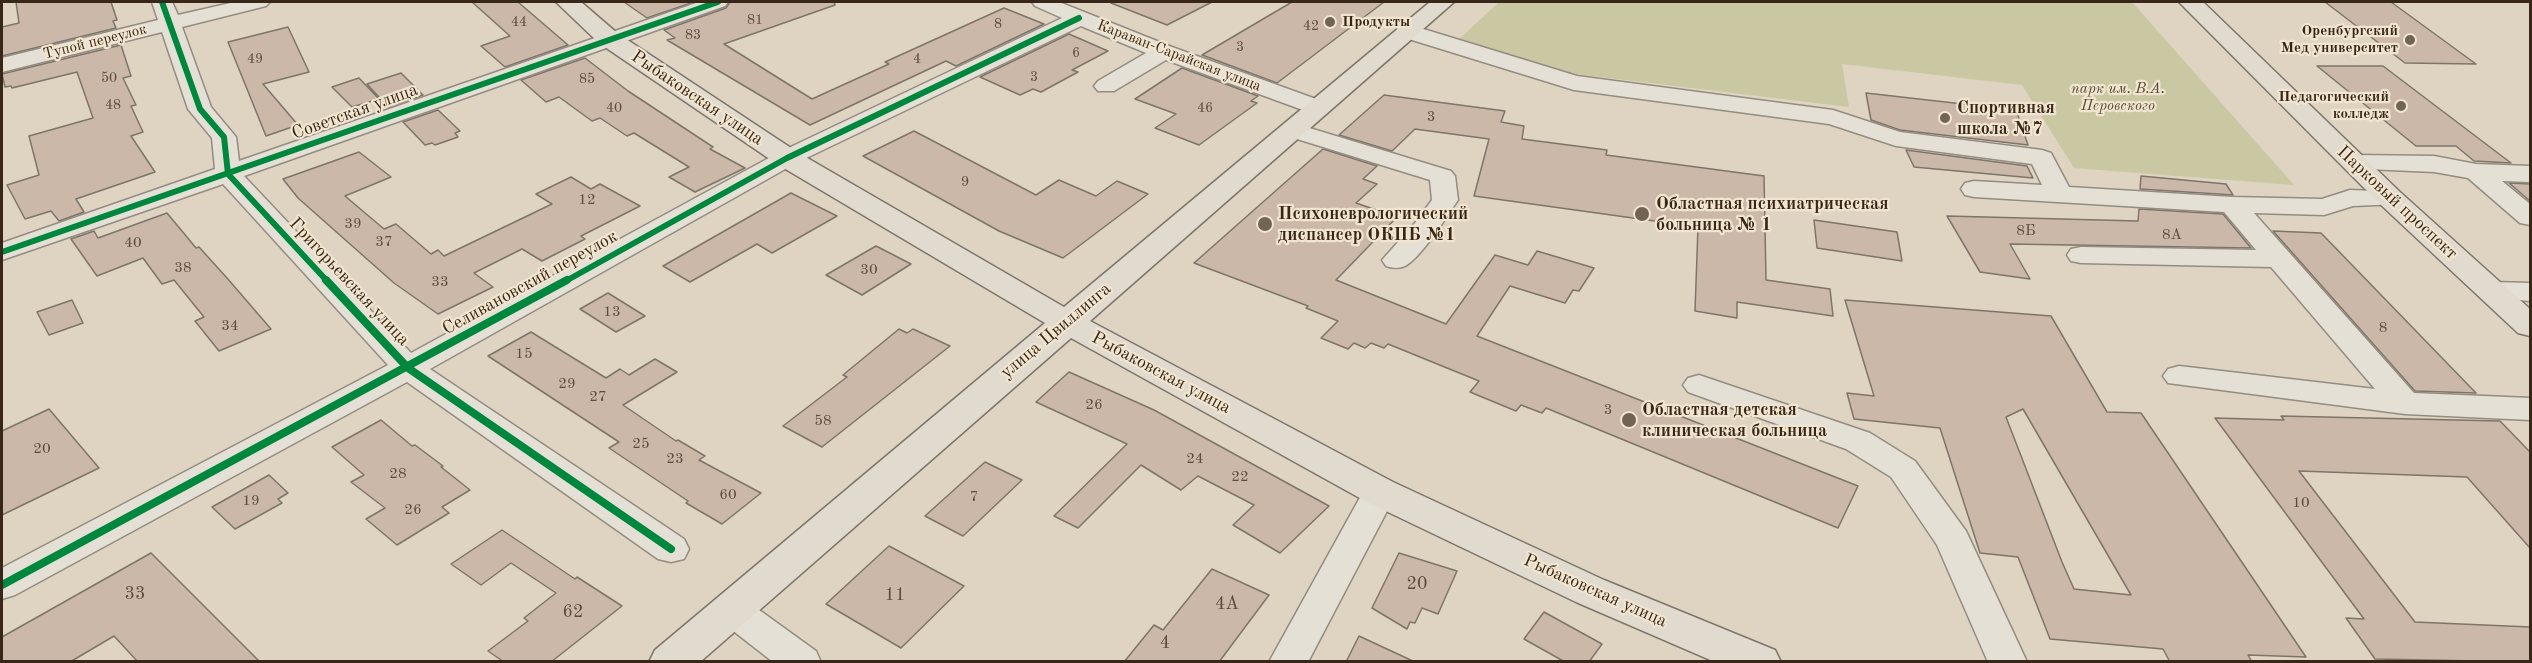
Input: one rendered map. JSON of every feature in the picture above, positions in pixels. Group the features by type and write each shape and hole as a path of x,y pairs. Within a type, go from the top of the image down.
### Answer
{"main road":[{"name":"Рыбаковская улица","path":"568,2 608,38 787,158 1066,322 1380,492 1590,591 1760,662"},
{"name":"улица Цвиллинга","path":"670,662 1443,2"},
{"name":"Парковый проспект","path":"2190,2 2390,198 2530,326"}],"street":[{"name":"Тупой переулок","path":"2,65 165,13 259,2"},
{"name":"Советская улица","path":"2,252 608,38 718,2"},
{"name":"Караван-Сарайская улица","path":"1042,2 1164,52 1318,108"},
{"path":"165,13 200,109 224,137 228,174"},
{"name":"Селивановский переулок","path":"2,585 408,368 787,158 1079,18"},
{"path":"1407,32 1574,83 1833,117 1896,139 2042,158 2060,195"},
{"path":"1106,86 1164,52"},
{"path":"1293,130 1442,176 1445,200 1425,229 1396,261"},
{"path":"2354,163 2434,164 2476,172 2530,174"},
{"path":"2476,172 2530,217"},
{"name":"Григорьевская улица","path":"228,174 408,368 671,549"},
{"path":"1974,189 2232,205 2324,207 2350,198 2390,198"},
{"path":"2232,205 2405,403"},
{"path":"2081,255 2281,259"},
{"path":"2492,291 2530,292"},
{"path":"2179,376 2405,403 2530,409"},
{"path":"1699,385 1858,441 1903,469 1953,540 2008,662"},
{"path":"1288,662 1380,492"},
{"path":"731,609 802,662"}],"green space":[{"name":"парк им. В.А. Перовского","path":"1499,2 2132,2 2294,185 2074,168 2022,85 1842,64 1849,107 1550,71 1454,44"}],"building":[{"path":"16,2 111,2 117,20 113,21 116,28 2,56 2,27 19,23"},
{"path":"472,2 518,2 568,45 505,67 481,46 510,36"},
{"path":"624,2 694,2 647,18"},
{"path":"730,2 834,2 835,5 724,44 812,99 889,64 885,62 1004,8 1044,24 956,66 946,61 810,125 667,40 675,38 664,30 726,8"},
{"path":"1111,2 1212,2 1167,25"},
{"path":"1292,2 1384,2 1277,83 1202,55"},
{"name":"Оренбургский Мед университет","path":"2325,2 2391,2 2476,64 2405,63"},
{"path":"288,27 309,72 263,84 298,125 266,136 228,42"},
{"path":"1069,34 1108,51 1072,70 1078,72 1041,92 1033,89 1020,95 980,77"},
{"path":"121,45 131,76 123,78 136,105 131,106 143,132 131,136 155,172 76,199 84,212 59,221 51,211 25,219 7,185 39,175 29,136 93,118 77,72 12,88 11,86 5,87 2,74"},
{"path":"585,58 628,91 713,147 710,149 745,168 695,192 669,177 689,167 634,133 627,136 600,118 592,121 559,97 546,102 521,80"},
{"name":"Педагогический колледж","path":"2317,66 2383,66 2511,163 2474,161 2456,146 2416,146"},
{"path":"1182,68 1258,96 1251,101 1257,103 1199,145 1155,128 1176,114 1135,99"},
{"path":"401,73 423,95 388,107 367,84"},
{"path":"359,78 379,99 352,107 332,87"},
{"name":"Спортивная школа №7","path":"1866,93 2016,110 2028,145 1900,130 1871,120"},
{"path":"1384,95 1505,111 1501,122 1524,126 1522,139 1607,150 1606,155 1764,176 1766,280 1830,289 1833,316 1737,302 1737,318 1695,311 1698,227 1474,196 1489,139 1415,129 1392,151 1339,135"},
{"path":"438,110 460,131 455,133 458,137 435,145 432,143 425,145 403,122"},
{"path":"914,131 1036,195 1059,180 1096,196 1117,181 1148,194 1063,258 999,231 863,156"},
{"path":"1323,149 1377,166 1363,179 1377,184 1356,203 1397,217 1336,280 1446,324 1495,255 1528,265 1537,251 1594,268 1579,291 1573,290 1565,303 1510,286 1477,336 1858,486 1838,528 1546,408 1542,413 1521,405 1516,411 1470,392 1479,381 1388,344 1384,348 1371,343 1365,348 1354,343 1348,349 1321,338 1338,321 1306,308 1308,306 1194,263"},
{"path":"1906,150 2027,166 2033,178 1914,167"},
{"path":"359,152 391,177 345,196 384,229 396,224 431,254 438,250 444,256 552,204 536,194 571,177 591,189 600,184 640,206 581,236 585,239 542,261 522,249 474,273 493,287 438,314 394,283 298,198 283,179"},
{"path":"2141,176 2226,184 2233,195 2140,189"},
{"path":"2509,183 2530,184 2530,201"},
{"path":"791,193 837,216 772,253 757,244 690,282 663,266"},
{"path":"2139,209 2223,214 2251,248 2010,244 2030,279 1980,272 1947,216 2138,221"},
{"path":"167,213 271,329 219,351 195,321 204,317 174,280 162,284 143,258 97,276 71,239 94,231 98,238"},
{"path":"1814,220 1897,232 1902,261 1817,248"},
{"path":"2273,231 2321,233 2476,393 2415,391"},
{"path":"876,246 911,264 862,295 826,275"},
{"path":"608,293 645,316 616,332 580,309"},
{"path":"72,300 83,323 49,335 37,312"},
{"path":"1845,300 2051,316 2107,412 2141,413 2306,657 2248,655 2252,662 2170,662 2163,649 2050,639 2018,557 1980,553 1940,428 1854,419 1847,393 1874,396","holes":["2023,409 2131,595 2074,589 2006,417"]},
{"path":"899,329 907,333 913,329 950,346 822,447 783,426 847,377 843,375"},
{"path":"531,332 606,378 620,369 629,375 655,359 677,372 623,405 676,441 678,440 705,456 699,460 761,493 722,524 686,503 688,501 609,448 619,442 488,356"},
{"path":"1069,372 1154,410 1329,506 1280,553 1233,525 1254,505 1198,476 1181,490 1141,465 1078,528 1054,516 1127,444 1036,402"},
{"path":"49,409 99,468 2,515 2,431"},
{"path":"2281,416 2500,421 2530,452 2530,548 2467,477 2299,471 2415,622 2530,627 2530,662 2375,659 2346,618 2364,619 2215,418 2284,420"},
{"path":"381,420 412,446 415,445 443,466 441,467 470,490 442,507 449,513 397,545 366,519 385,508 351,482 364,475 332,447"},
{"path":"985,462 1022,480 963,536 925,516"},
{"path":"269,475 288,493 278,499 282,503 235,529 212,507"},
{"path":"502,530 575,579 577,577 622,606 551,662 504,662 488,651 528,621 524,618 556,593 511,563 481,585 451,564"},
{"path":"889,546 964,586 901,648 826,604"},
{"path":"151,553 260,662 138,662 114,636 70,662 2,662 2,637"},
{"path":"1399,553 1457,571 1438,614 1422,608 1415,623 1410,622 1407,629 1372,608"},
{"path":"1212,569 1269,595 1219,662 1124,662 1154,625 1163,630"},
{"path":"1544,612 1602,644 1589,662 1565,662 1524,639"},
{"path":"1359,636 1415,662 1346,662"}],"cycle path":[{"path":"162,2 200,109 224,137 228,174 408,368 671,549"},
{"path":"2,252 718,2"},
{"path":"2,585 408,368 787,158 1079,18"}],"place":[{"name":"Продукты","path":"1330,22"},
{"name":"Оренбургский Мед университет","path":"2410,40"},
{"name":"Педагогический колледж","path":"2401,106"},
{"name":"Спортивная школа №7","path":"1945,118"},
{"name":"Областная психиатрическая больница № 1","path":"1642,214"},
{"name":"Психоневрологический диспансер ОКПБ №1","path":"1265,224"},
{"name":"Областная детская клиническая больница","path":"1629,420"}]}
